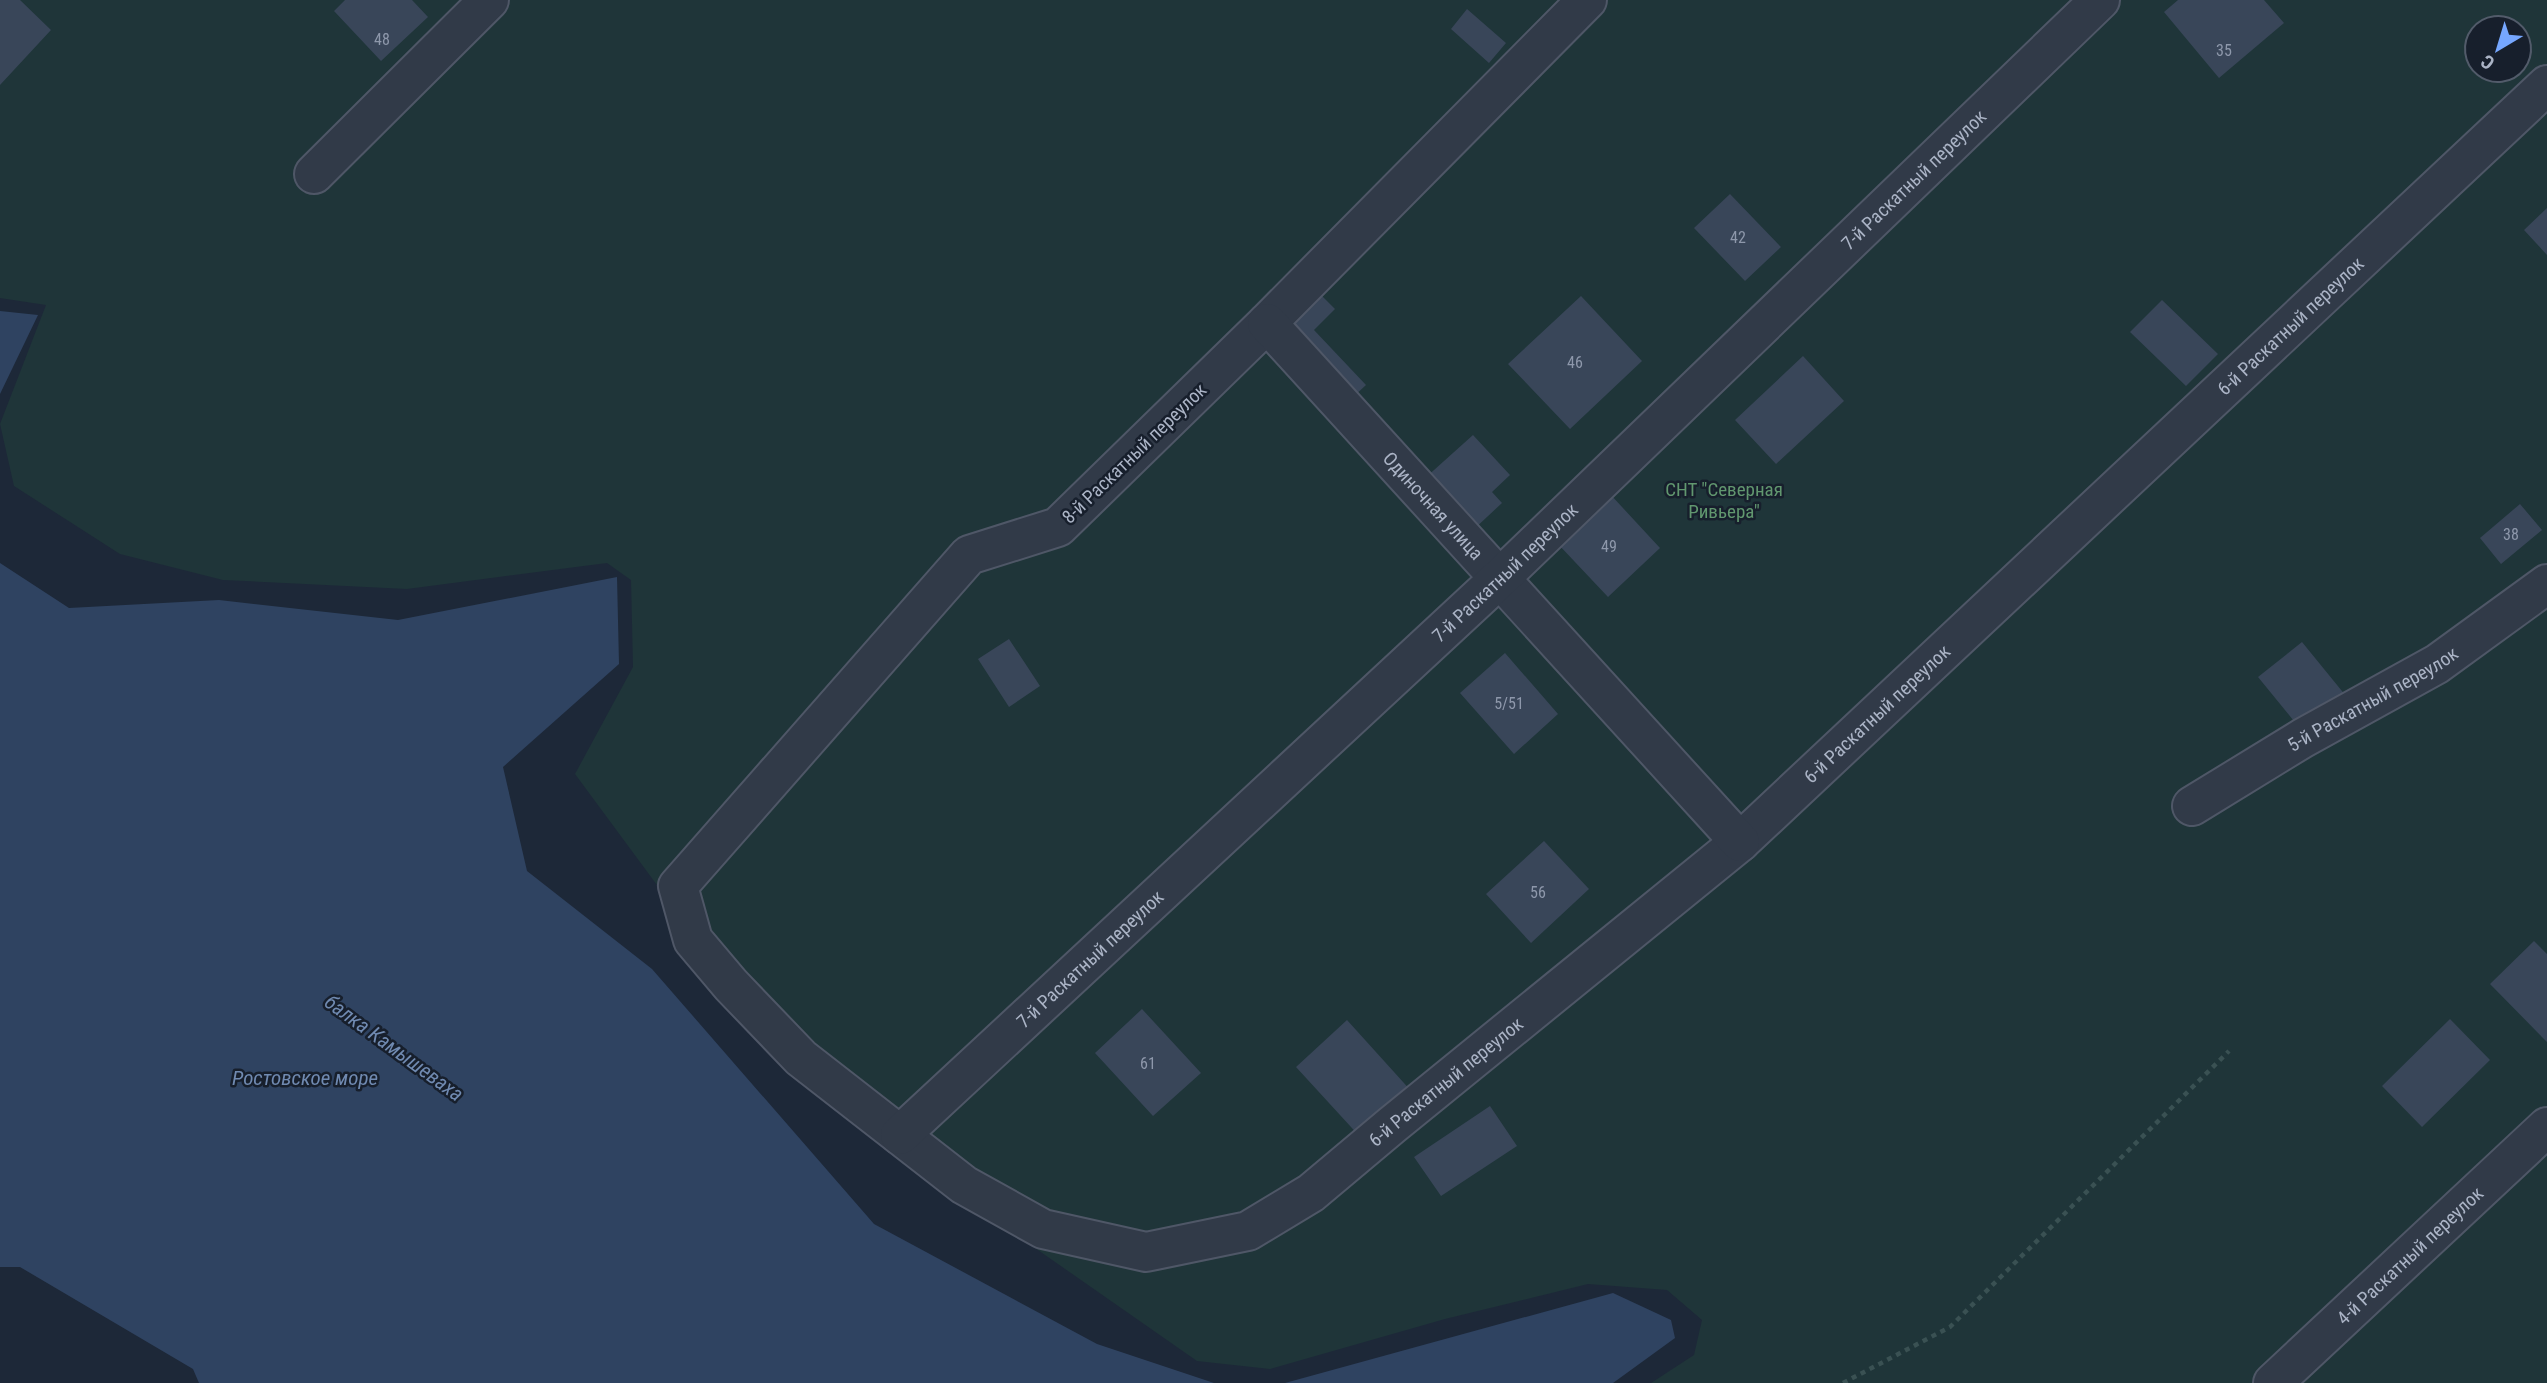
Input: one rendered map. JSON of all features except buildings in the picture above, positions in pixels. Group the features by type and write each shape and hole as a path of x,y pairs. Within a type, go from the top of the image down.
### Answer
{"lane":[{"path":"314,174 489,0"},
{"name":"8-й Раскатный переулок","path":"900,1135 801,1058 731,985 693,940 678,886 969,555 1058,527 1267,323 1587,0"},
{"name":"7-й Раскатный переулок","path":"900,1135 1500,578 2100,0"},
{"name":"6-й Раскатный переулок","path":"900,1135 964,1185 1043,1229 1146,1252 1248,1231 1311,1193 1740,842 2547,85"},
{"name":"Одиночная улица","path":"1267,323 1740,842"},
{"name":"5-й Раскатный переулок","path":"2192,806 2303,738 2437,664 2547,584"},
{"name":"4-й Раскатный переулок","path":"2273,1383 2547,1127"}],"path":[{"path":"1843,1383 1950,1327 2229,1051"}],"green space":[{"name":"СНТ \"Северная Ривьера\"","path":"0,0 2547,0 2547,1383 1651,1383 1694,1355 1702,1320 1667,1290 1588,1284 1445,1319 1270,1369 1197,1361 1015,1234 730,984 575,774 633,667 631,580 607,563 407,589 223,580 120,554 14,486 0,424 46,305 0,298"}],"water":[{"path":"0,311 38,315 0,394"},
{"name":"Ростовское море","path":"0,563 69,608 219,600 398,620 617,577 619,664 503,767 527,871 652,969 874,1224 1097,1344 1214,1383 199,1383 193,1369 20,1267 0,1267"},
{"path":"1613,1293 1671,1320 1675,1338 1613,1383 1285,1383"}],"water label":[{"name":"балка Камышеваха","path":"394,1048"}]}
